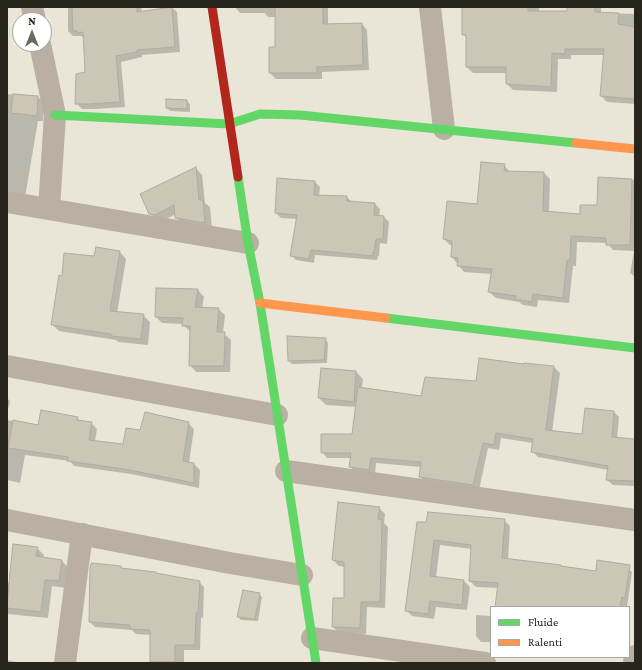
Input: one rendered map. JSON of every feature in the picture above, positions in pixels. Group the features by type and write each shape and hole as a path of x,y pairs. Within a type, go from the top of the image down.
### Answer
{"street":[{"path":"212,7 229,124 248,243 260,303 316,663"},
{"path":"430,7 444,129"},
{"path":"42,52 55,114 49,210"},
{"path":"55,114 229,124 260,114 281,114 635,149"},
{"path":"7,202 248,243"},
{"path":"260,303 635,348"},
{"path":"7,366 277,415"},
{"path":"286,471 635,520"},
{"path":"7,520 302,576"},
{"path":"65,663 82,534"},
{"path":"312,638 485,663"},
{"path":"634,663 635,656"}],"building":[{"path":"72,7 137,7 137,12 172,7 175,47 137,50 137,52 116,56 120,102 75,104 76,74 85,72 83,32 77,33 77,31 73,31"},
{"path":"275,7 323,7 323,24 362,23 363,65 317,67 317,73 269,73 269,47 275,47"},
{"path":"462,7 528,7 528,11 567,11 567,7 595,7 595,12 619,13 618,24 635,27 634,99 600,96 604,49 565,49 565,54 552,53 551,87 506,84 506,67 466,67 466,35 462,35"},
{"path":"13,94 38,96 37,116 11,113"},
{"path":"166,99 187,100 187,109 166,108"},
{"path":"481,162 505,164 504,171 544,172 543,211 580,214 580,205 597,205 598,177 632,179 630,245 606,245 606,238 571,236 570,260 567,260 563,298 533,294 532,302 515,299 516,296 488,292 492,269 457,266 458,258 451,257 452,241 443,239 447,201 477,204"},
{"path":"196,167 199,200 203,200 205,223 175,218 174,205 155,215 149,214 140,194"},
{"path":"277,178 315,181 314,195 347,196 347,201 375,203 374,215 384,216 383,239 376,239 373,256 311,250 309,259 290,256 297,215 275,213"},
{"path":"96,247 120,251 110,311 144,314 141,339 111,336 111,334 51,325 59,275 62,276 64,253 94,256"},
{"path":"156,288 198,289 195,307 219,308 217,332 225,332 224,366 189,366 190,326 182,326 183,318 155,317"},
{"path":"287,336 326,338 324,360 288,361"},
{"path":"479,358 554,366 546,430 582,434 585,408 614,411 612,437 635,439 635,481 606,480 608,466 531,452 533,439 496,433 494,445 483,443 473,485 419,477 421,462 371,458 369,470 349,467 351,453 321,453 321,434 352,434 358,387 421,396 425,377 476,381"},
{"path":"321,368 356,371 354,402 318,398"},
{"path":"41,410 78,417 77,420 92,422 89,440 123,444 126,428 140,430 145,412 189,422 183,461 194,463 194,483 124,469 67,461 68,457 8,448 13,420 38,425"},
{"path":"338,502 380,507 378,519 382,520 380,602 361,602 360,628 332,627 333,598 344,598 344,562 332,560"},
{"path":"428,512 505,519 502,558 596,571 597,560 630,565 625,598 622,597 620,606 495,606 498,583 469,581 471,545 434,540 430,576 464,580 462,605 430,601 428,614 405,611 417,522 426,522"},
{"path":"13,544 38,547 36,556 62,560 59,581 45,580 41,612 7,608"},
{"path":"92,563 121,566 121,568 156,572 200,581 198,613 196,613 195,645 175,645 175,662 150,662 150,630 130,629 130,625 89,622 90,568"},
{"path":"243,590 260,593 255,619 237,617"}],"traffic: fast":[{"path":"55,115 229,124 260,114 300,115 576,143"},
{"path":"238,177 248,243 260,303 316,663"},
{"path":"386,318 635,348"}],"traffic: slow":[{"path":"576,143 635,149"},
{"path":"260,303 386,318"}],"traffic: jam":[{"path":"212,7 238,177"}]}
